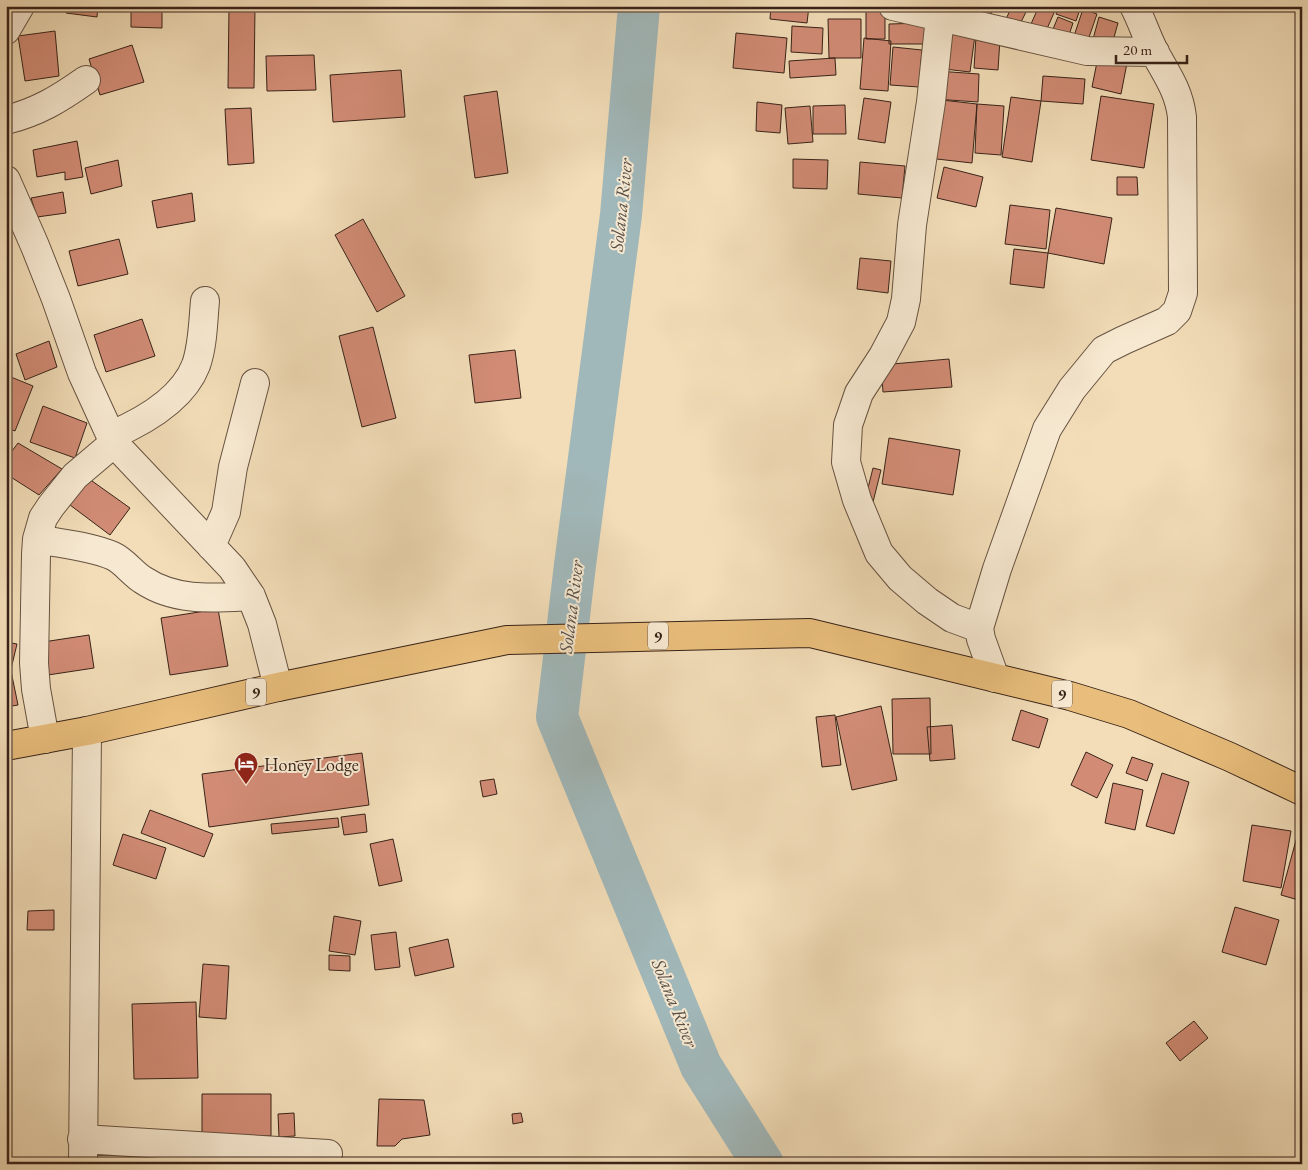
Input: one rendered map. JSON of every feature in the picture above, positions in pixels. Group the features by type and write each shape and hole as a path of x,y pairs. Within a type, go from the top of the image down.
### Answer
{"highway":[{"name":"9","path":"6,746 87,731 278,687 506,640 810,633 1070,696 1130,714 1230,757 1302,791"}],"street":[{"path":"6,30 20,6"},
{"path":"893,6 1087,51 1155,52"},
{"path":"995,678 979,628 997,568 1047,429 1072,389 1104,350 1167,321 1177,311 1184,293 1181,102 1134,6"},
{"path":"940,17 931,102 912,225 906,299 901,322 883,356 859,393 848,425 846,462 857,500 879,553 900,578 927,600 952,618 979,628"},
{"path":"6,120 42,108 60,99 86,80"},
{"path":"6,180 36,246 82,373 113,439 232,568 251,596 262,624 278,687"},
{"path":"45,739 36,689 34,663 36,554 37,539 43,518 76,476 113,439 155,412 184,385 195,366 203,334 205,301"},
{"path":"210,546 226,512 233,467 255,383"},
{"path":"37,539 116,557 143,580 164,591 198,598 251,596"},
{"path":"87,731 82,1151 328,1154"}],"building":[{"path":"66,6 98,6 97,17 66,13"},
{"path":"131,6 162,6 162,28 131,27"},
{"path":"229,6 255,6 254,88 228,88"},
{"path":"771,6 809,6 807,23 770,19"},
{"path":"971,6 994,6 989,19 969,10"},
{"path":"1012,6 1028,8 1019,26 1006,19"},
{"path":"1039,6 1057,6 1046,31 1031,24"},
{"path":"1059,6 1081,6 1076,21 1056,14"},
{"path":"1083,9 1097,14 1087,43 1073,39"},
{"path":"866,11 885,11 885,39 866,39"},
{"path":"1058,17 1073,23 1067,41 1051,34"},
{"path":"1099,17 1118,23 1111,48 1092,43"},
{"path":"828,19 861,19 861,58 829,58"},
{"path":"925,23 925,44 889,44 889,24"},
{"path":"941,24 976,28 970,72 936,68"},
{"path":"792,26 823,28 822,54 791,52"},
{"path":"55,31 59,76 25,81 18,36"},
{"path":"736,33 787,38 784,73 733,68"},
{"path":"976,37 1000,39 998,70 974,68"},
{"path":"864,38 891,41 888,91 860,89"},
{"path":"132,45 144,82 100,95 89,59"},
{"path":"893,47 922,50 919,87 890,85"},
{"path":"314,55 316,90 267,91 266,56"},
{"path":"1098,57 1127,63 1121,94 1092,87"},
{"path":"835,58 836,75 790,78 789,61"},
{"path":"401,70 405,117 333,122 330,75"},
{"path":"937,71 979,74 978,102 935,99"},
{"path":"1043,76 1085,79 1083,104 1041,101"},
{"path":"497,91 508,173 475,178 464,96"},
{"path":"1101,96 1154,104 1144,168 1091,160"},
{"path":"1011,97 1041,101 1032,162 1002,157"},
{"path":"864,98 891,102 885,143 858,139"},
{"path":"933,99 977,104 972,163 928,158"},
{"path":"757,102 782,105 780,133 756,131"},
{"path":"977,104 1004,106 1001,155 975,153"},
{"path":"845,105 846,134 813,134 813,106"},
{"path":"810,106 813,142 788,144 785,108"},
{"path":"251,108 254,163 228,165 225,109"},
{"path":"77,141 83,177 65,180 65,172 37,177 33,150"},
{"path":"793,159 828,160 827,189 793,188"},
{"path":"118,160 122,186 91,194 85,168"},
{"path":"860,162 905,166 902,198 858,194"},
{"path":"944,167 983,177 976,207 937,198"},
{"path":"1117,177 1137,177 1138,195 1117,195"},
{"path":"63,192 66,213 37,217 31,198"},
{"path":"192,193 195,221 157,228 152,201"},
{"path":"1010,205 1050,210 1046,249 1005,244"},
{"path":"1056,208 1112,218 1104,264 1048,253"},
{"path":"363,219 405,296 377,312 335,235"},
{"path":"119,239 128,274 78,286 69,251"},
{"path":"1014,249 1048,253 1044,288 1010,284"},
{"path":"860,258 891,261 888,293 857,289"},
{"path":"142,319 155,356 106,372 94,335"},
{"path":"373,327 396,418 362,427 339,336"},
{"path":"49,341 57,367 25,380 16,354"},
{"path":"515,350 521,398 475,403 469,355"},
{"path":"949,359 952,387 883,392 881,365"},
{"path":"6,375 33,386 15,431 6,428"},
{"path":"43,406 87,423 75,458 30,442"},
{"path":"889,438 960,450 953,495 882,484"},
{"path":"18,443 62,469 39,495 6,474 6,459"},
{"path":"873,468 881,470 873,502 865,500"},
{"path":"85,476 130,508 110,535 66,502"},
{"path":"218,609 228,666 170,675 161,618"},
{"path":"89,635 94,668 48,675 43,642"},
{"path":"6,642 17,644 11,669 6,668"},
{"path":"6,671 11,671 18,705 6,707"},
{"path":"930,698 931,754 893,754 892,699"},
{"path":"881,706 897,780 852,790 836,717"},
{"path":"1021,710 1048,719 1039,748 1012,740"},
{"path":"835,715 841,765 822,767 816,717"},
{"path":"952,725 955,759 930,761 927,727"},
{"path":"1086,752 1113,765 1097,798 1071,785"},
{"path":"362,753 369,805 209,827 202,774"},
{"path":"1132,757 1153,764 1147,781 1126,773"},
{"path":"1162,773 1189,782 1174,834 1146,826"},
{"path":"494,779 497,794 483,797 480,781"},
{"path":"1113,783 1143,790 1135,830 1105,823"},
{"path":"150,810 213,834 204,857 141,833"},
{"path":"365,814 367,832 344,835 341,817"},
{"path":"338,818 339,827 272,834 271,824"},
{"path":"1252,825 1291,831 1281,888 1243,881"},
{"path":"1298,833 1302,834 1302,901 1281,895"},
{"path":"123,834 166,848 156,879 113,865"},
{"path":"393,839 402,881 379,886 370,844"},
{"path":"1235,907 1279,920 1266,965 1222,952"},
{"path":"54,910 54,930 27,930 28,911"},
{"path":"334,916 361,921 355,955 329,951"},
{"path":"396,932 400,967 375,970 371,935"},
{"path":"448,939 454,967 415,976 409,948"},
{"path":"329,955 350,956 350,971 329,970"},
{"path":"203,964 229,966 226,1019 199,1017"},
{"path":"196,1002 198,1078 134,1079 132,1004"},
{"path":"1194,1021 1208,1038 1180,1061 1166,1043"},
{"path":"202,1094 271,1094 271,1136 202,1136"},
{"path":"379,1099 424,1100 430,1135 402,1139 395,1146 377,1146"},
{"path":"294,1113 295,1136 279,1137 278,1114"},
{"path":"521,1113 523,1122 513,1124 512,1114"},
{"path":"219,1156 219,1164 188,1164 188,1157"}],"waterway":[{"name":"Solana River","path":"639,6 621,215 557,717 701,1066 763,1164"}],"place":[{"name":"Honey Lodge","path":"246,785"}]}
